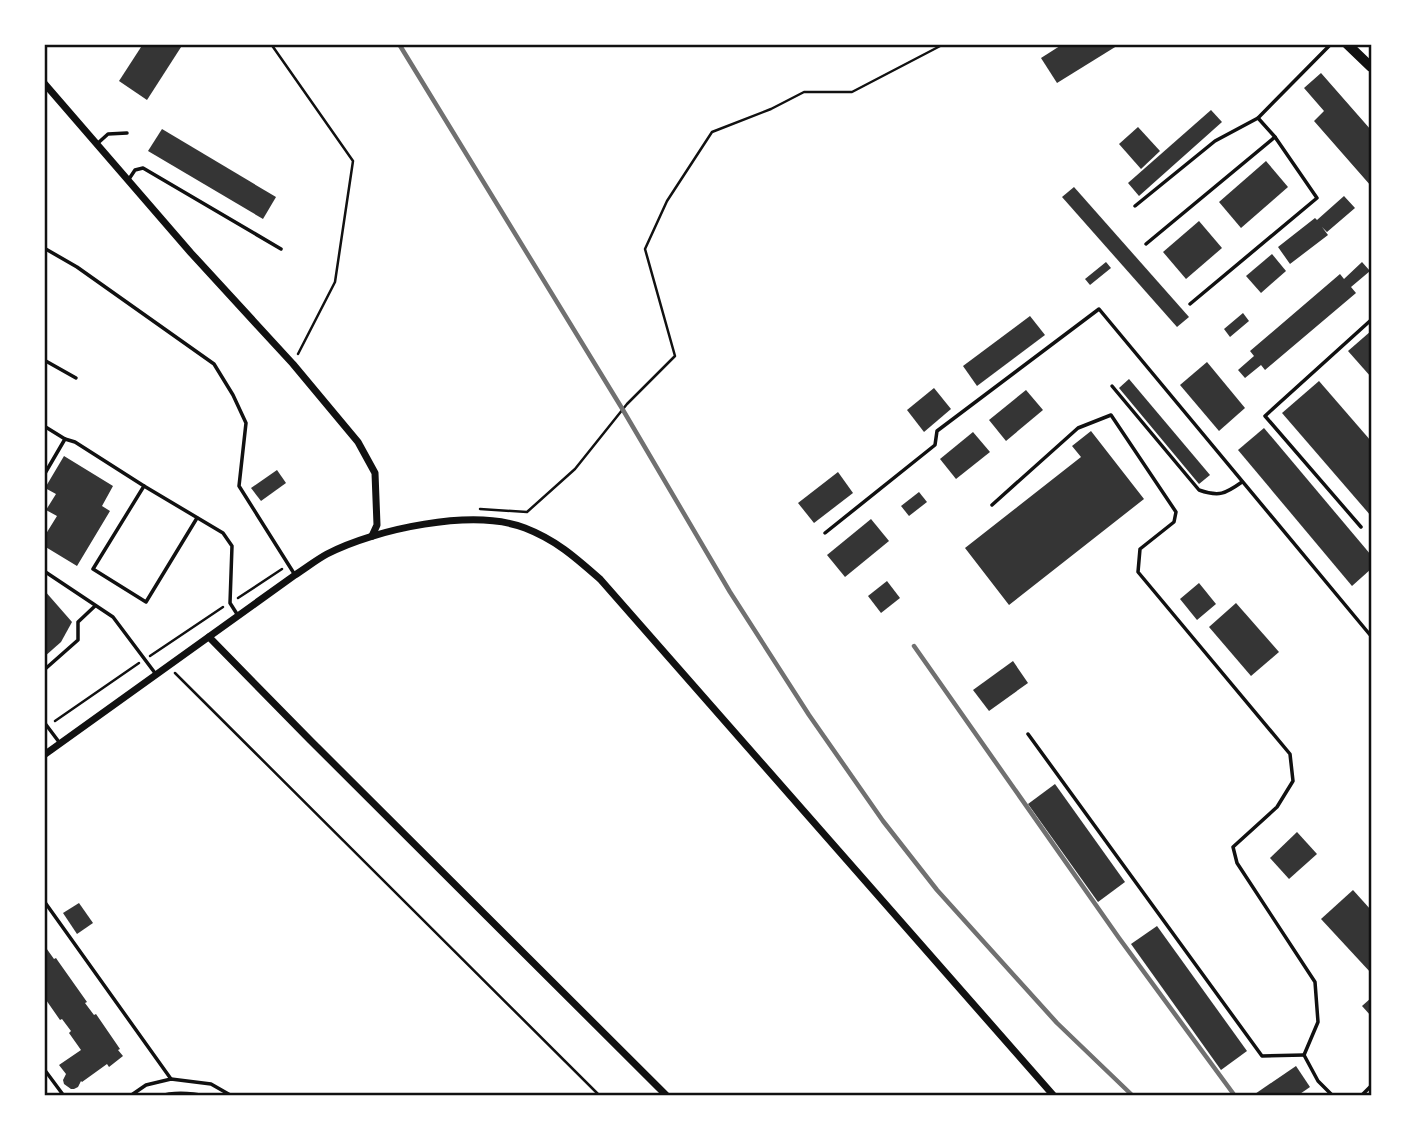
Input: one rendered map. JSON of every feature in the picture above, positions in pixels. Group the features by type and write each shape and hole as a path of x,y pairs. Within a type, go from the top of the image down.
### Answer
{"main road":[{"path":"1347,44 1371,68"}],"street":[{"path":"44,83 191,253 293,364 358,442 375,473 377,525 372,536"},
{"path":"44,755 326,555 372,536 430,523 479,520 524,528 562,546 600,579 1054,1096"},
{"path":"209,637 667,1096"}],"lane":[{"path":"1135,206 1215,141 1258,118 1331,44"},
{"path":"1191,304 1317,198 1258,118"},
{"path":"97,145 108,134 127,134"},
{"path":"1146,244 1275,138"},
{"path":"128,181 135,170 143,168 281,248"},
{"path":"44,248 77,267 214,364 233,394 246,423 239,486 295,575"},
{"path":"825,533 935,445 937,431 1099,309 1371,636"},
{"path":"1361,527 1265,416 1371,320"},
{"path":"44,360 76,378"},
{"path":"1112,386 1199,490 1212,495 1228,492 1242,482"},
{"path":"992,505 1078,428 1111,415 1176,512 1174,522 1140,549 1138,572 1290,754 1293,781 1277,807 1233,846 1237,863 1315,982 1318,1022 1304,1055"},
{"path":"44,426 75,442 223,533 232,545 230,603 238,616"},
{"path":"44,475 65,439"},
{"path":"144,486 93,569 146,602 197,518"},
{"path":"44,571 113,617 157,675"},
{"path":"44,670 78,640 78,622 95,606"},
{"path":"44,722 60,744"},
{"path":"1028,734 1262,1056 1304,1055"},
{"path":"44,901 171,1079"},
{"path":"1304,1055 1318,1081 1333,1096"},
{"path":"44,1069 64,1096"},
{"path":"130,1096 146,1084 171,1079 211,1084 232,1096"},
{"path":"1361,1096 1371,1086"}],"path":[{"path":"271,44 353,161 335,282 293,364"},
{"path":"527,512 575,469 627,404 675,356 645,249 667,201 712,132 771,109 804,92 852,92 944,44"},
{"path":"168,666 600,1096"},
{"path":"158,1096 183,1092 207,1096"}],"building":[{"path":"143,44 183,44 147,100 119,81"},
{"path":"1063,44 1120,44 1057,83 1041,58"},
{"path":"1321,73 1371,130 1371,186 1314,121 1324,111 1304,88"},
{"path":"1211,110 1222,122 1139,196 1128,183"},
{"path":"1138,127 1160,151 1141,169 1119,144"},
{"path":"162,129 276,197 263,219 148,151"},
{"path":"1266,161 1288,187 1241,228 1219,202"},
{"path":"1074,187 1189,317 1177,327 1062,197"},
{"path":"1344,196 1355,208 1327,232 1322,227 1328,235 1290,264 1278,247 1315,218 1317,220"},
{"path":"1199,221 1222,248 1186,279 1163,252"},
{"path":"1272,254 1286,271 1261,293 1246,276"},
{"path":"1106,262 1111,268 1090,285 1085,279"},
{"path":"1362,262 1370,271 1351,287 1356,293 1265,370 1261,365 1245,378 1238,370 1254,356 1250,351 1340,274 1344,279"},
{"path":"1243,313 1249,321 1230,337 1224,329"},
{"path":"1030,316 1045,335 977,386 963,366"},
{"path":"1371,331 1371,377 1348,351"},
{"path":"1207,362 1245,408 1219,431 1180,385"},
{"path":"1129,379 1210,475 1199,484 1119,388"},
{"path":"1319,381 1371,441 1371,516 1282,413"},
{"path":"934,388 951,409 924,432 907,410"},
{"path":"1026,390 1043,410 1006,441 989,420"},
{"path":"1264,428 1371,555 1371,569 1352,586 1238,450"},
{"path":"1091,431 1144,499 1009,605 965,548 1081,457 1072,446"},
{"path":"973,432 990,452 956,479 940,459"},
{"path":"64,456 113,486 102,506 110,511 77,566 44,546 44,537 57,516 46,510 56,494 45,488"},
{"path":"277,470 286,483 261,501 251,488"},
{"path":"838,472 853,493 814,523 798,503"},
{"path":"919,492 927,502 909,516 901,506"},
{"path":"871,519 889,541 845,577 827,555"},
{"path":"887,581 900,598 881,613 868,596"},
{"path":"1199,583 1216,604 1197,620 1180,599"},
{"path":"44,590 72,622 61,642 44,657"},
{"path":"1236,603 1279,652 1251,676 1209,627"},
{"path":"1013,661 1028,683 989,711 973,690"},
{"path":"1055,784 1125,882 1098,902 1028,804"},
{"path":"1297,832 1317,854 1289,879 1270,858"},
{"path":"1353,890 1371,910 1371,973 1321,919"},
{"path":"79,903 93,923 77,934 63,913"},
{"path":"1157,926 1247,1051 1221,1070 1131,944"},
{"path":"44,945 54,959 56,958 94,1015 96,1014 123,1056 109,1067 107,1064 81,1081 74,1089 64,1084 66,1074 59,1065 81,1050 69,1033 71,1031 44,997"},
{"path":"1371,998 1371,1016 1362,1006"},
{"path":"1296,1066 1310,1087 1297,1096 1252,1096"}],"railway":[{"path":"399,44 623,410 730,592 809,715 883,821 937,890 1057,1023 1133,1096"},
{"path":"914,646 1119,938 1235,1096"}]}
